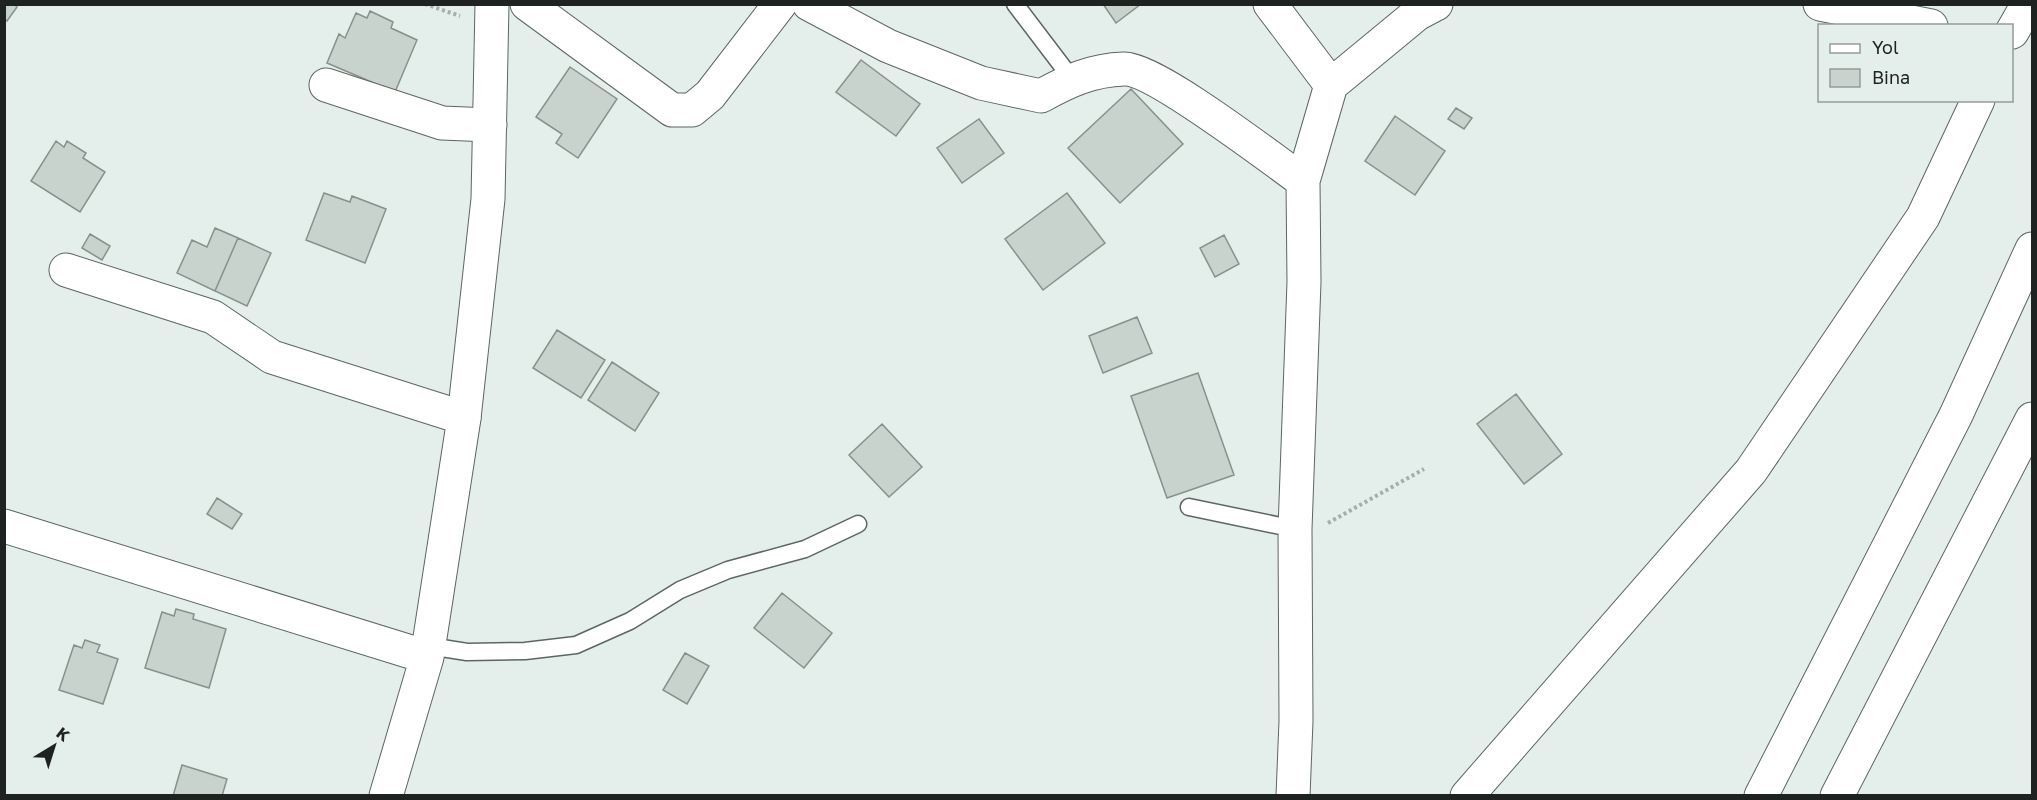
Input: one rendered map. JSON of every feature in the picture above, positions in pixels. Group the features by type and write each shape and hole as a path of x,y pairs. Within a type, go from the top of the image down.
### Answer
{"street":[{"path":"386,795 428,651 464,418 488,199 492,4"},
{"path":"527,4 672,110 692,110 710,95 780,4"},
{"path":"809,4 888,46 981,83 1041,96 1072,79 1125,69 1147,75 1239,134 1303,181"},
{"path":"1269,4 1331,85"},
{"path":"1293,795 1296,721 1295,529 1304,282 1303,181 1331,85 1417,14 1436,4"},
{"path":"1820,4 1920,24"},
{"path":"2013,30 2028,4"},
{"path":"326,85 442,123 490,125"},
{"path":"1467,795 1751,471 1923,217 1977,102"},
{"path":"1761,795 1956,415 2032,249"},
{"path":"66,270 213,316 272,357 464,418"},
{"path":"1837,795 2032,419"},
{"path":"4,526 428,651"}],"lane":[{"path":"1015,4 1072,79"},
{"path":"1189,507 1295,529"},
{"path":"428,651 525,651 576,645 630,621 689,586 728,570 805,549 858,524"}],"path":[{"path":"1295,529 1330,522 1424,469"}],"building":[{"path":"4,4 14,4 17,7 7,21 4,19"},
{"path":"1103,4 1141,4 1116,23"},
{"path":"370,11 393,22 391,28 417,40 395,92 327,63 339,34 345,38 356,13 367,18"},
{"path":"861,60 920,104 896,136 836,92"},
{"path":"570,67 617,99 578,158 556,143 562,134 536,117"},
{"path":"1131,89 1183,144 1120,203 1068,148"},
{"path":"1456,108 1472,118 1464,129 1448,119"},
{"path":"1395,116 1445,151 1415,195 1365,161"},
{"path":"979,119 1004,153 962,183 937,148"},
{"path":"56,141 64,147 67,141 86,153 83,158 105,172 80,212 31,181"},
{"path":"324,193 350,202 352,196 386,209 365,263 306,240"},
{"path":"1067,193 1105,243 1043,290 1005,239"},
{"path":"215,228 238,238 215,291 177,273 192,240 207,247"},
{"path":"90,234 110,246 102,260 82,248"},
{"path":"1224,235 1239,264 1215,277 1200,248"},
{"path":"238,238 271,253 247,306 215,291"},
{"path":"1137,317 1152,353 1103,373 1089,336"},
{"path":"557,330 605,360 581,398 533,368"},
{"path":"612,362 659,393 635,431 588,400"},
{"path":"1198,373 1234,475 1167,498 1131,396"},
{"path":"1516,394 1562,454 1524,484 1477,424"},
{"path":"882,424 922,467 889,497 849,455"},
{"path":"217,498 242,514 232,529 207,514"},
{"path":"782,593 832,633 804,668 754,628"},
{"path":"176,609 194,614 193,619 226,629 209,688 145,668 162,612 174,616"},
{"path":"85,640 100,645 97,652 118,659 103,704 59,690 74,645 82,648"},
{"path":"685,653 709,666 687,704 663,690"},
{"path":"182,765 227,779 222,796 173,796"}]}
